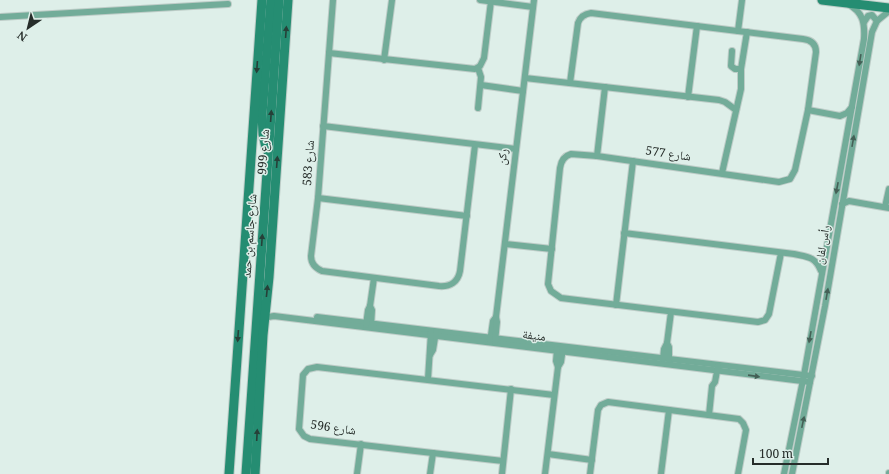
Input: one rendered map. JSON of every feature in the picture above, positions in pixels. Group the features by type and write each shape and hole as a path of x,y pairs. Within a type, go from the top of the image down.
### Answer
{"main road":[{"name":"شارع جاسم بن حمد","path":"229,474 262,0"},
{"path":"268,155 263,134 262,114 271,0"},
{"name":"شارع جاسم بن حمد","path":"246,474 279,0"},
{"name":"شارع 999","path":"255,474 264,321 288,0"},
{"path":"822,0 889,8"},
{"path":"275,52 283,74"},
{"path":"261,265 268,277"},
{"path":"253,373 258,369 262,362"}],"street":[{"name":"شارع 583","path":"333,0 318,198 311,256 314,265 322,271 374,278 442,286 453,283 459,274 475,145"},
{"path":"384,60 392,0"},
{"path":"480,0 533,7"},
{"name":"ركن","path":"493,341 497,322 496,317 504,244 534,0"},
{"path":"738,31 742,0"},
{"path":"329,53 471,70 478,68 482,64 484,58 491,1"},
{"path":"0,17 228,4"},
{"path":"846,4 856,10 864,22 868,16 872,15 877,21 889,11"},
{"name":"شارع 577","path":"570,83 579,20 586,14 591,13 806,39 815,45 816,52 808,110 796,170 790,179 779,182 597,156 567,155 562,161 560,168 548,284 551,291 561,298 758,322 765,320 769,314 780,253"},
{"name":"رأس لفان","path":"792,474 811,379 872,32 877,21"},
{"name":"رأس لفان","path":"784,474 852,108 864,39 864,22"},
{"path":"688,97 697,26"},
{"path":"722,173 741,89 741,69 747,32"},
{"path":"732,51 731,66 735,69 741,69"},
{"path":"478,68 481,74 478,108"},
{"path":"525,78 719,100 725,102 736,110"},
{"path":"480,85 523,90"},
{"path":"597,156 605,87"},
{"path":"808,110 840,116 847,113 852,108"},
{"path":"840,116 848,129"},
{"path":"323,126 516,149"},
{"path":"616,305 633,161"},
{"path":"842,204 849,201 887,207 889,189"},
{"path":"844,193 849,201"},
{"path":"318,198 467,216"},
{"path":"624,233 812,258 817,262 821,271"},
{"path":"504,244 552,249"},
{"path":"812,258 819,255 826,249"},
{"path":"369,325 372,310 370,306 374,278"},
{"name":"منيفة","path":"266,307 272,312 369,325 811,379"},
{"path":"666,359 669,348 667,343 671,312"},
{"name":"منيفة","path":"264,321 268,317 274,316 369,325"},
{"path":"428,379 430,355 433,350 433,333"},
{"path":"545,474 558,367 561,362 560,349"},
{"name":"منيفة","path":"560,349 666,359 715,367"},
{"name":"شارع 596","path":"503,461 310,439 301,434 299,425 302,378 308,369 317,367 554,395"},
{"path":"709,415 712,386 715,382 715,367"},
{"path":"502,474 511,389"},
{"path":"590,474 598,410 603,403 611,402 736,418 745,425 746,433 738,474"},
{"path":"661,474 669,410"},
{"path":"357,474 360,444"},
{"path":"430,474 433,453"},
{"path":"548,454 592,460"}]}
